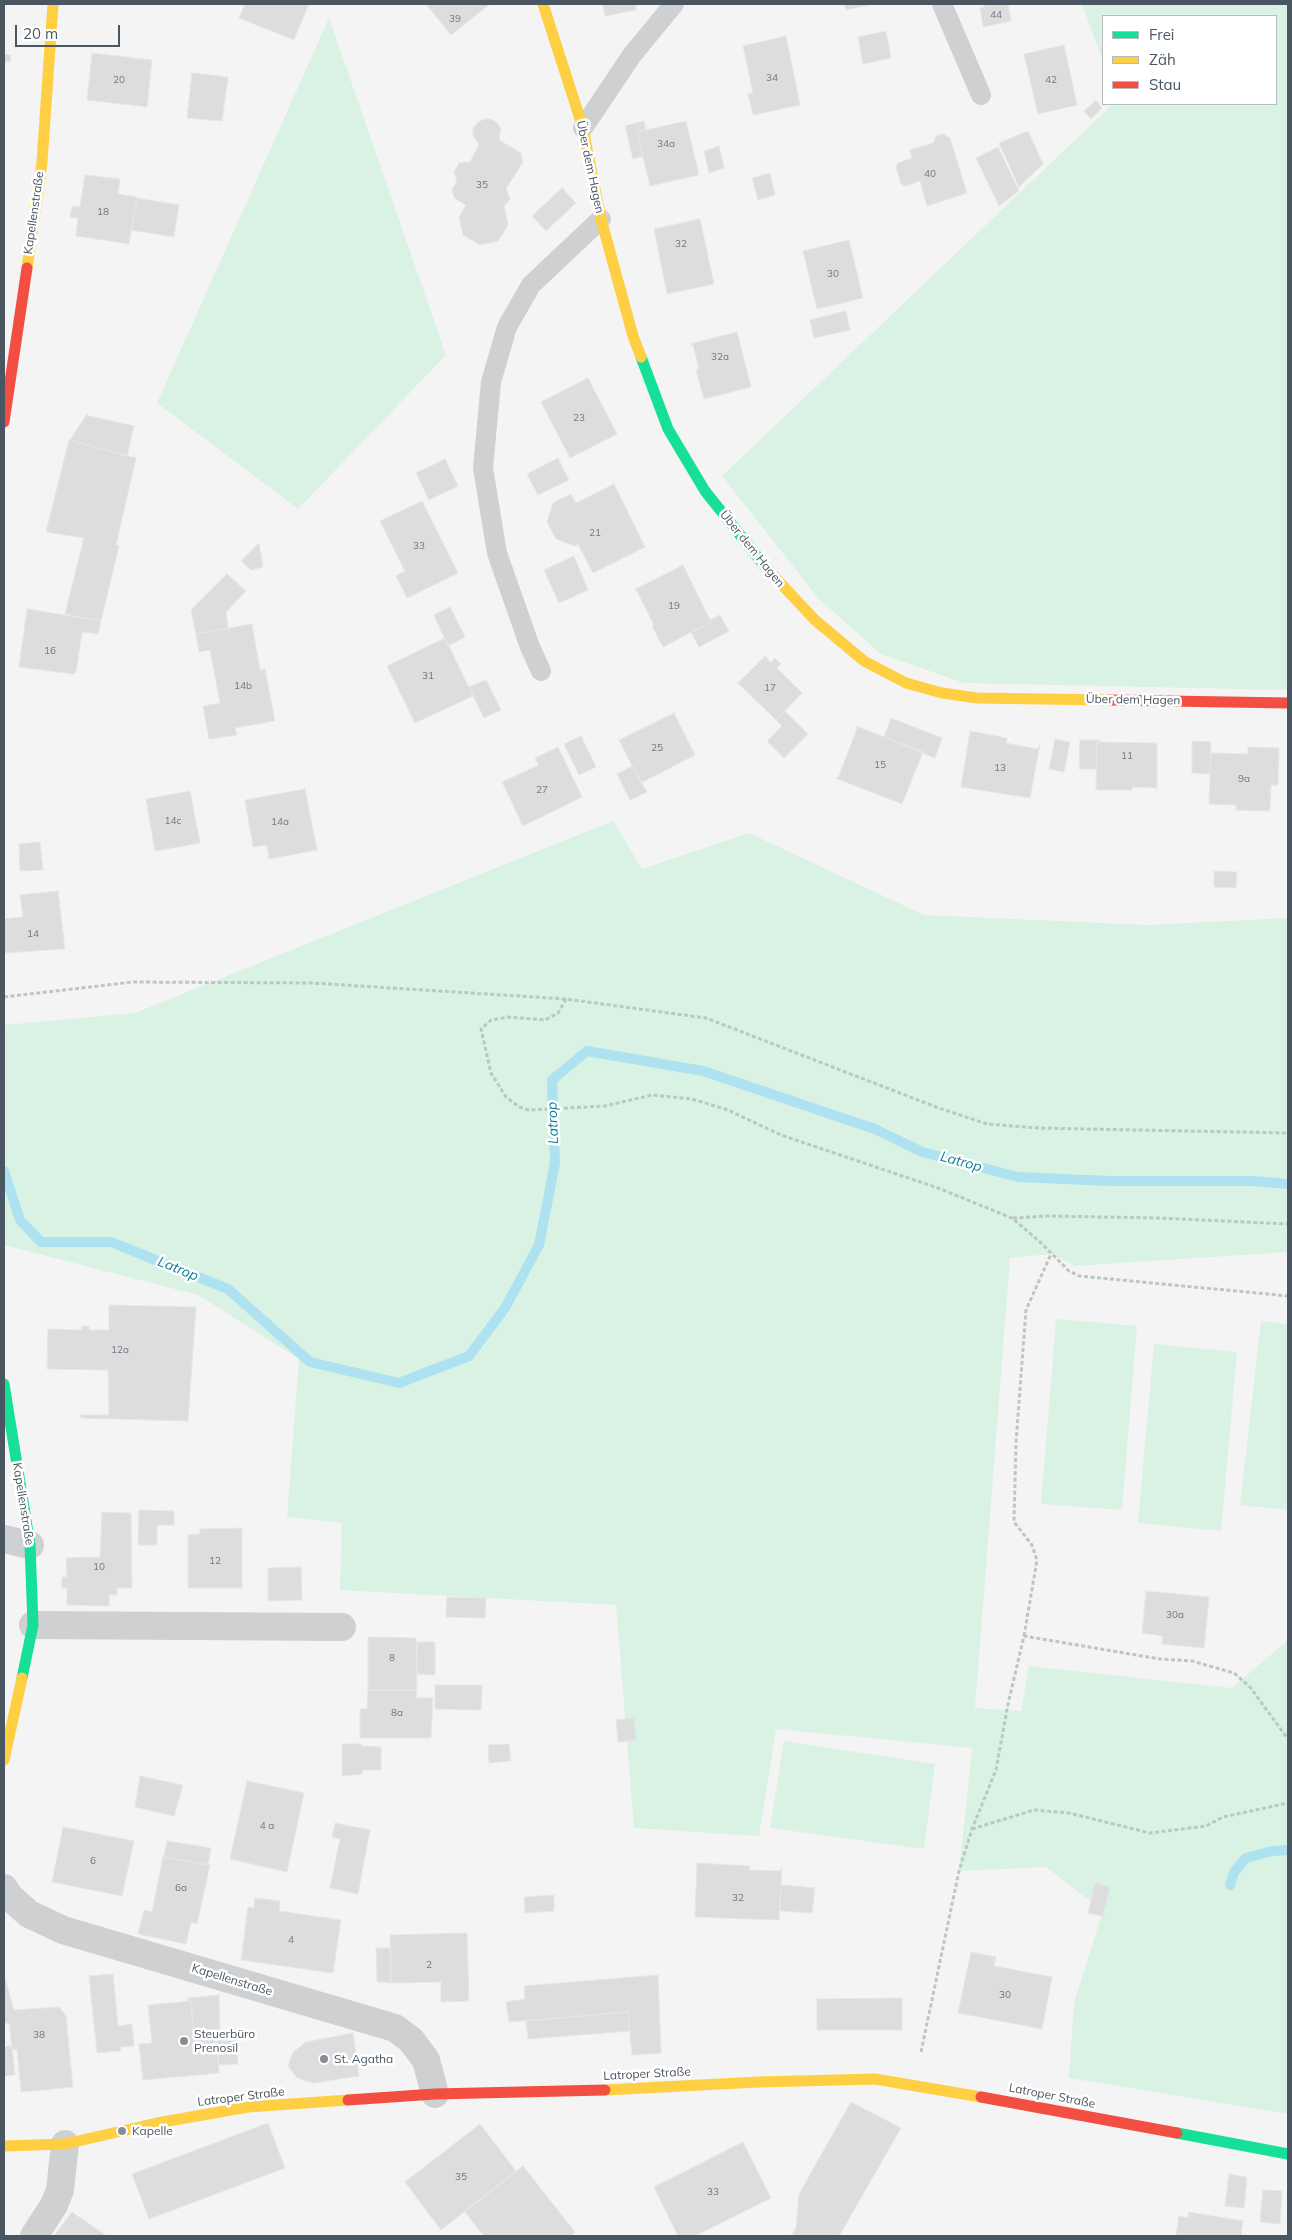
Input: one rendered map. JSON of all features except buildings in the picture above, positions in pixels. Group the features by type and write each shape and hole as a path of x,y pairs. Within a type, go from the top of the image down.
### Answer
{"street":[{"name":"Über dem Hagen","path":"543,4 583,128 601,220 633,336 668,429 705,491 771,574 815,620 864,661 906,683 942,693 977,698 1288,702"},
{"name":"Kapellenstraße","path":"4,422 42,162 58,7"},
{"name":"Kapellenstraße","path":"4,1384 30,1545 34,1625 4,1760"},
{"path":"4,1539 30,1545"},
{"path":"34,1625 342,1627"},
{"name":"Kapellenstraße","path":"4,1888 10,1898 29,1914 63,1930 395,2028 411,2040 426,2060 435,2094"},
{"name":"Latroper Straße","path":"4,2146 65,2144 157,2123 248,2107 435,2094 563,2092 806,2081 875,2080 913,2084 1288,2154"},
{"path":"34,2236 54,2205 60,2190 65,2144"}],"lane":[{"path":"583,128 632,55 674,4"},
{"path":"942,4 982,95"},
{"path":"541,671 530,646 497,553 483,468 491,382 507,327 531,285 601,220"}],"path":[{"path":"4,997 132,982 150,982 312,983 566,999 706,1018 936,1107 987,1124 1037,1128 1288,1133"},
{"path":"566,999 558,1013 545,1020 509,1017 491,1020 481,1029 488,1063 496,1084 506,1097 519,1107 529,1110 605,1106 652,1096 692,1099 728,1110 781,1136 938,1188 1012,1218 1069,1271 1079,1276 1288,1296"},
{"path":"1012,1218 1049,1216 1160,1218 1288,1224"},
{"path":"913,2084 958,1871 972,1829 996,1770 1008,1704 1024,1636 1037,1560 1032,1545 1014,1522 1016,1442 1026,1310 1051,1254"},
{"path":"1024,1636 1160,1659 1192,1661 1234,1673 1250,1687 1288,1739"},
{"path":"972,1829 1034,1810 1069,1812 1150,1833 1206,1826 1223,1817 1288,1803"}],"green space":[{"path":"1082,4 1288,4 1288,690 964,683 881,654 819,599 722,476 1112,105 1277,105 1277,15 1102,15 1102,58"},
{"path":"329,18 446,355 298,509 157,403"},
{"path":"613,821 642,869 749,833 924,915 1148,925 1288,918 1288,1252 1075,1266 1051,1254 1010,1258 975,1708 1021,1711 1029,1666 1232,1688 1288,1640 1288,2114 1069,2078 1074,2003 1103,1911 1046,1867 959,1871 972,1748 776,1729 759,1836 634,1828 616,1605 340,1590 342,1523 287,1517 299,1359 198,1295 4,1245 4,1025 135,1013"},
{"path":"1056,1319 1137,1326 1122,1510 1041,1504"},
{"path":"1261,1321 1288,1324 1288,1510 1240,1505"},
{"path":"1154,1344 1237,1352 1221,1531 1138,1523"},
{"path":"784,1741 935,1764 924,1849 770,1828"}],"waterway":[{"name":"Latrop","path":"4,1171 20,1220 41,1242 111,1242 228,1289 310,1362 399,1383 469,1356 505,1308 539,1245 555,1163 552,1080 587,1051 703,1071 875,1129 922,1152 1018,1177 1110,1181 1254,1181 1288,1184"},
{"path":"1230,1885 1234,1872 1246,1858 1272,1851 1288,1850"}],"traffic: fast":[{"path":"641,357 668,429 705,491 768,570"},
{"path":"4,1384 30,1545 33,1625 22,1678"},
{"path":"1177,2133 1288,2154"}],"traffic: slow":[{"path":"27,268 42,162 53,4"},
{"path":"543,4 583,128 601,219 633,336 641,357"},
{"path":"768,570 815,620 864,661 906,683 942,693 977,698 1109,700"},
{"path":"4,1760 22,1678"},
{"path":"605,2090 758,2082 875,2079 981,2097"},
{"path":"4,2146 65,2144 157,2123 248,2107 348,2100"}],"traffic: jam":[{"path":"4,422 27,268"},
{"path":"1109,700 1288,703"},
{"path":"348,2100 435,2094 605,2090"},
{"path":"981,2097 1177,2133"}],"place":[{"name":"Steuerbüro Prenosil","path":"184,2041"},
{"name":"St. Agatha","path":"324,2059"},
{"name":"Kapelle","path":"122,2131"}]}
